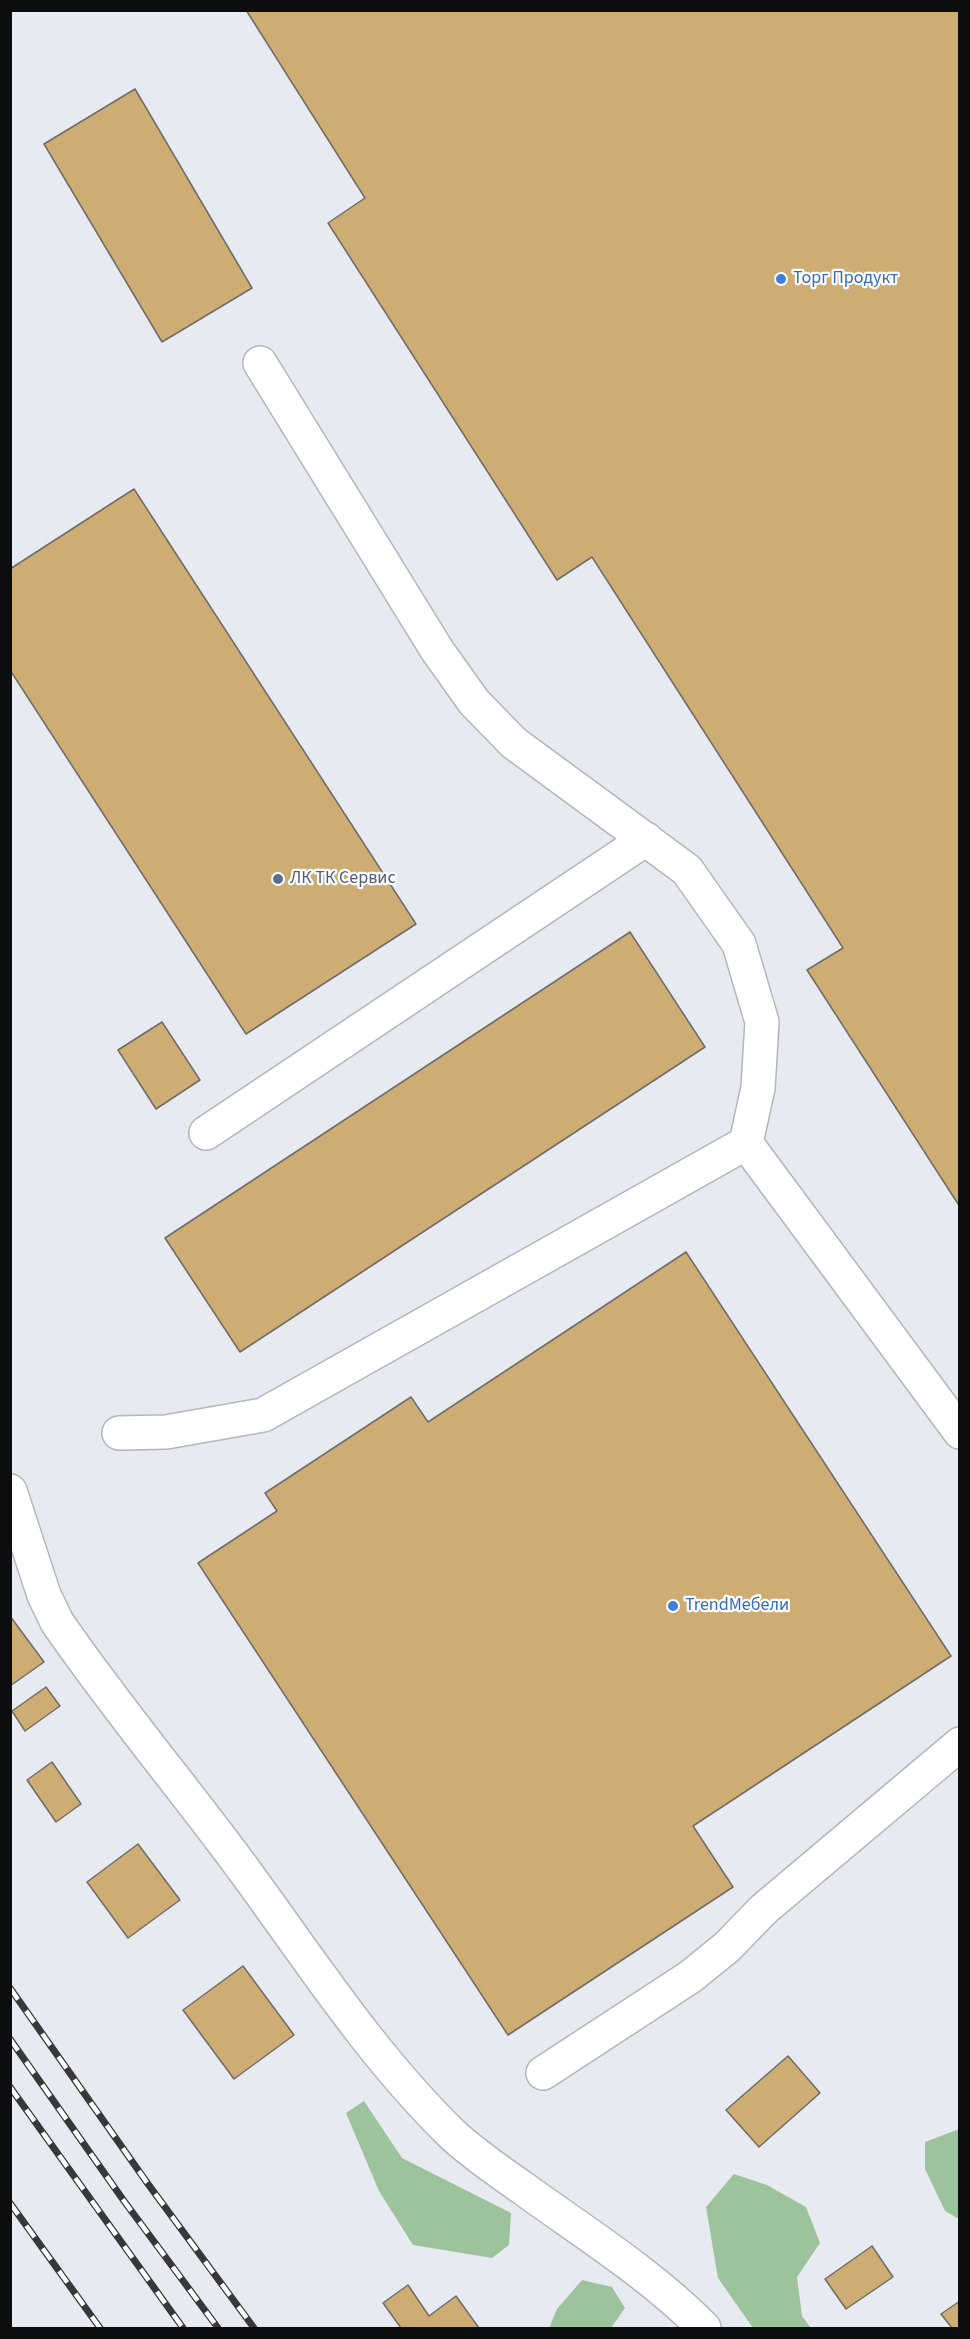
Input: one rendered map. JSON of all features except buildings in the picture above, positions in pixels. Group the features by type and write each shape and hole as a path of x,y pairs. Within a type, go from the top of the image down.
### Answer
{"lane":[{"path":"119,1433 166,1432 262,1415 746,1143 758,1088 762,1022 739,944 687,870 514,742 474,702 437,650 260,363"},
{"path":"206,1133 646,839"},
{"path":"746,1143 960,1432"},
{"path":"10,1491 44,1595 57,1622 244,1869 334,1996 394,2069 426,2106 475,2155 606,2248 686,2310 704,2328"},
{"path":"543,2073 690,1977 727,1947 764,1909 960,1744"}],"green space":[{"path":"364,2101 402,2158 511,2213 509,2245 492,2258 413,2245 379,2191 346,2113"},
{"path":"959,2129 959,2219 945,2211 925,2169 925,2142"},
{"path":"734,2174 767,2185 806,2207 820,2243 797,2277 802,2316 811,2328 753,2328 718,2278 706,2207"},
{"path":"582,2280 612,2287 625,2308 611,2328 549,2328 557,2309"}],"railway":[{"path":"10,1988 148,2184 254,2328"},
{"path":"10,2039 124,2201 218,2328"},
{"path":"10,2087 183,2328"},
{"path":"10,2203 100,2328"}],"place":[{"name":"Торг Продукт","path":"781,279"},
{"name":"ЛК ТК Сервис","path":"278,879"},
{"name":"TrendМебели","path":"673,1606"}]}
